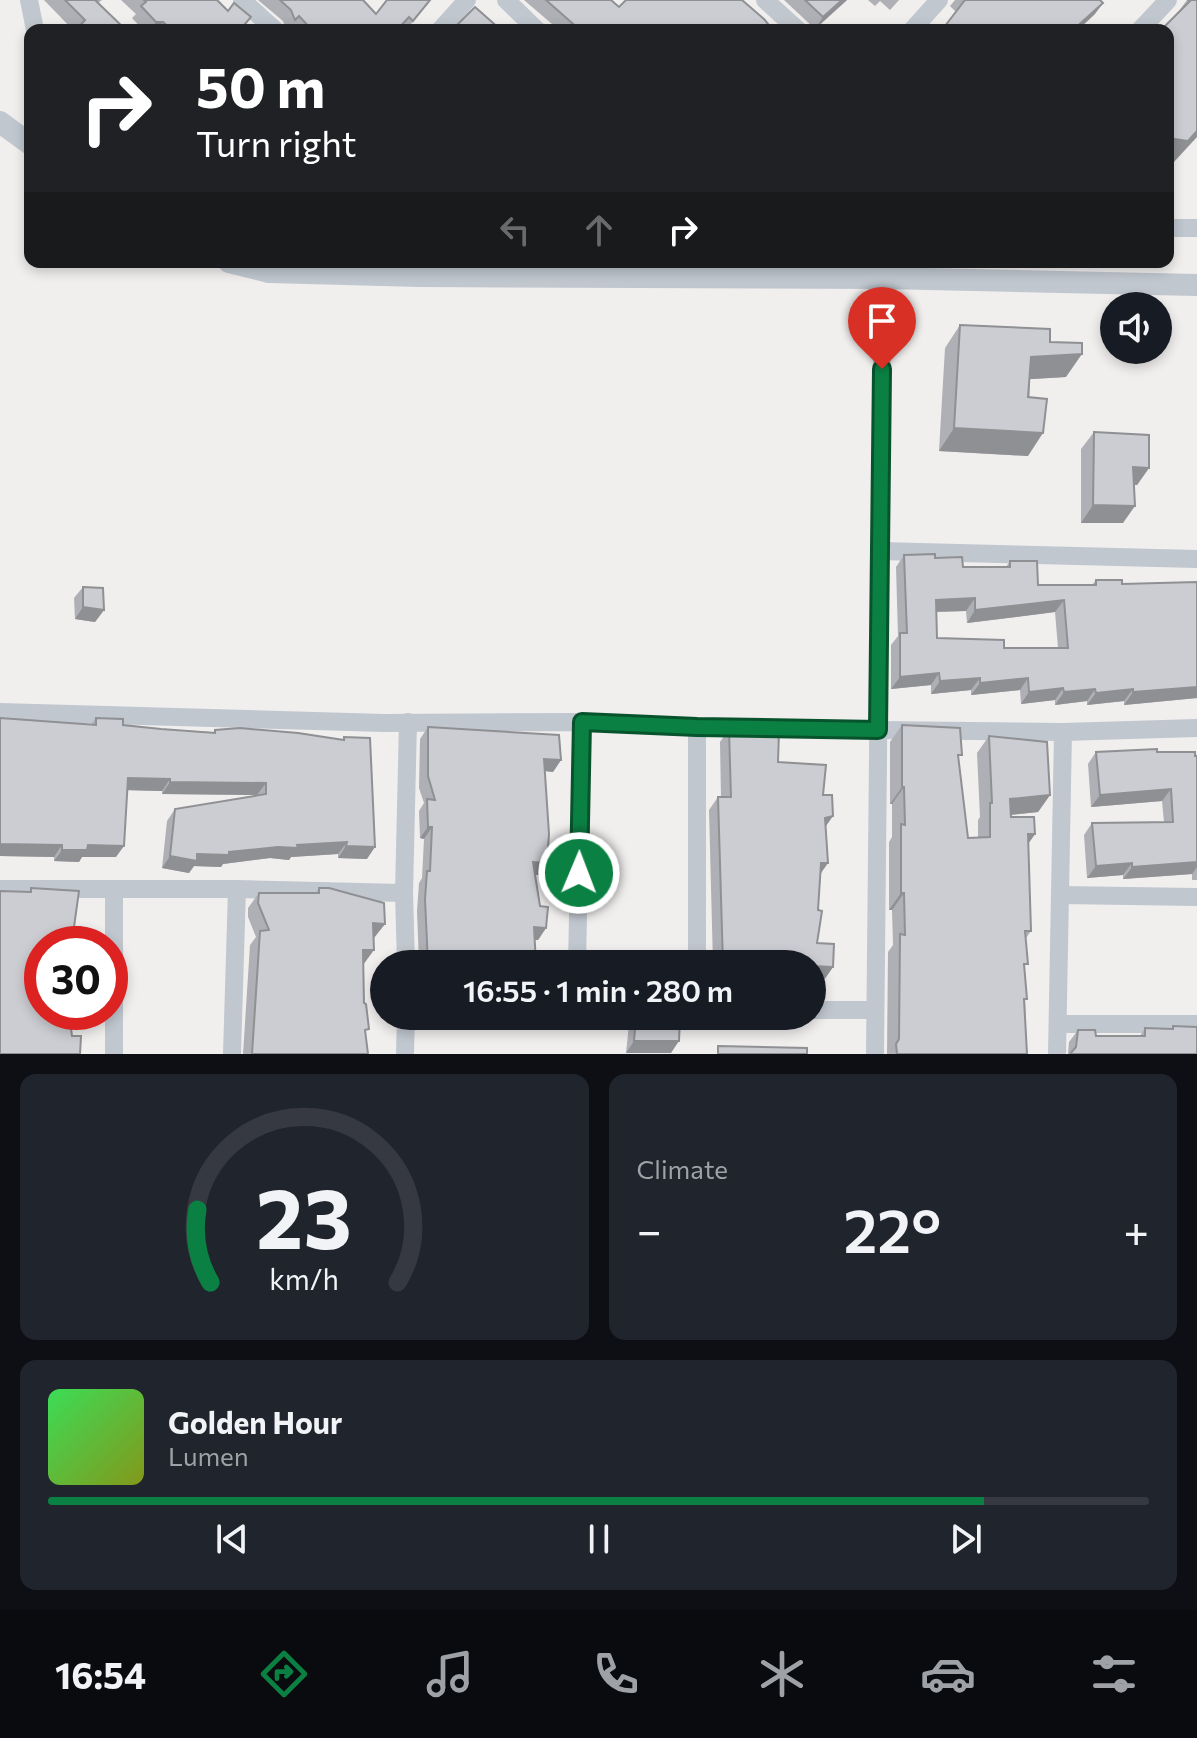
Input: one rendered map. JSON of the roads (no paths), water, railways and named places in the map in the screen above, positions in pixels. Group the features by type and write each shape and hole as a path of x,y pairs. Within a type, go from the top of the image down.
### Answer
{"street":[{"path":"29,0 34,24"},
{"path":"242,0 268,24"},
{"path":"445,24 467,0"},
{"path":"506,0 531,24"},
{"path":"765,0 791,24"},
{"path":"917,24 939,0"},
{"path":"1146,24 1168,0"},
{"path":"0,122 24,135"},
{"path":"1174,228 1197,228"},
{"path":"253,268 269,272 420,276 883,270 1197,285"},
{"path":"875,1054 883,270"},
{"path":"880,551 1197,559"},
{"path":"0,712 878,730 1063,732 1197,728"},
{"path":"406,950 408,722"},
{"path":"577,950 582,722"},
{"path":"697,727 697,950"},
{"path":"1057,1054 1063,732"},
{"path":"0,889 404,893"},
{"path":"114,889 114,1054"},
{"path":"232,1054 237,889"},
{"path":"1060,895 1197,897"},
{"path":"826,1010 875,1010"},
{"path":"1058,1024 1197,1024"},
{"path":"405,1054 406,1030"}]}
